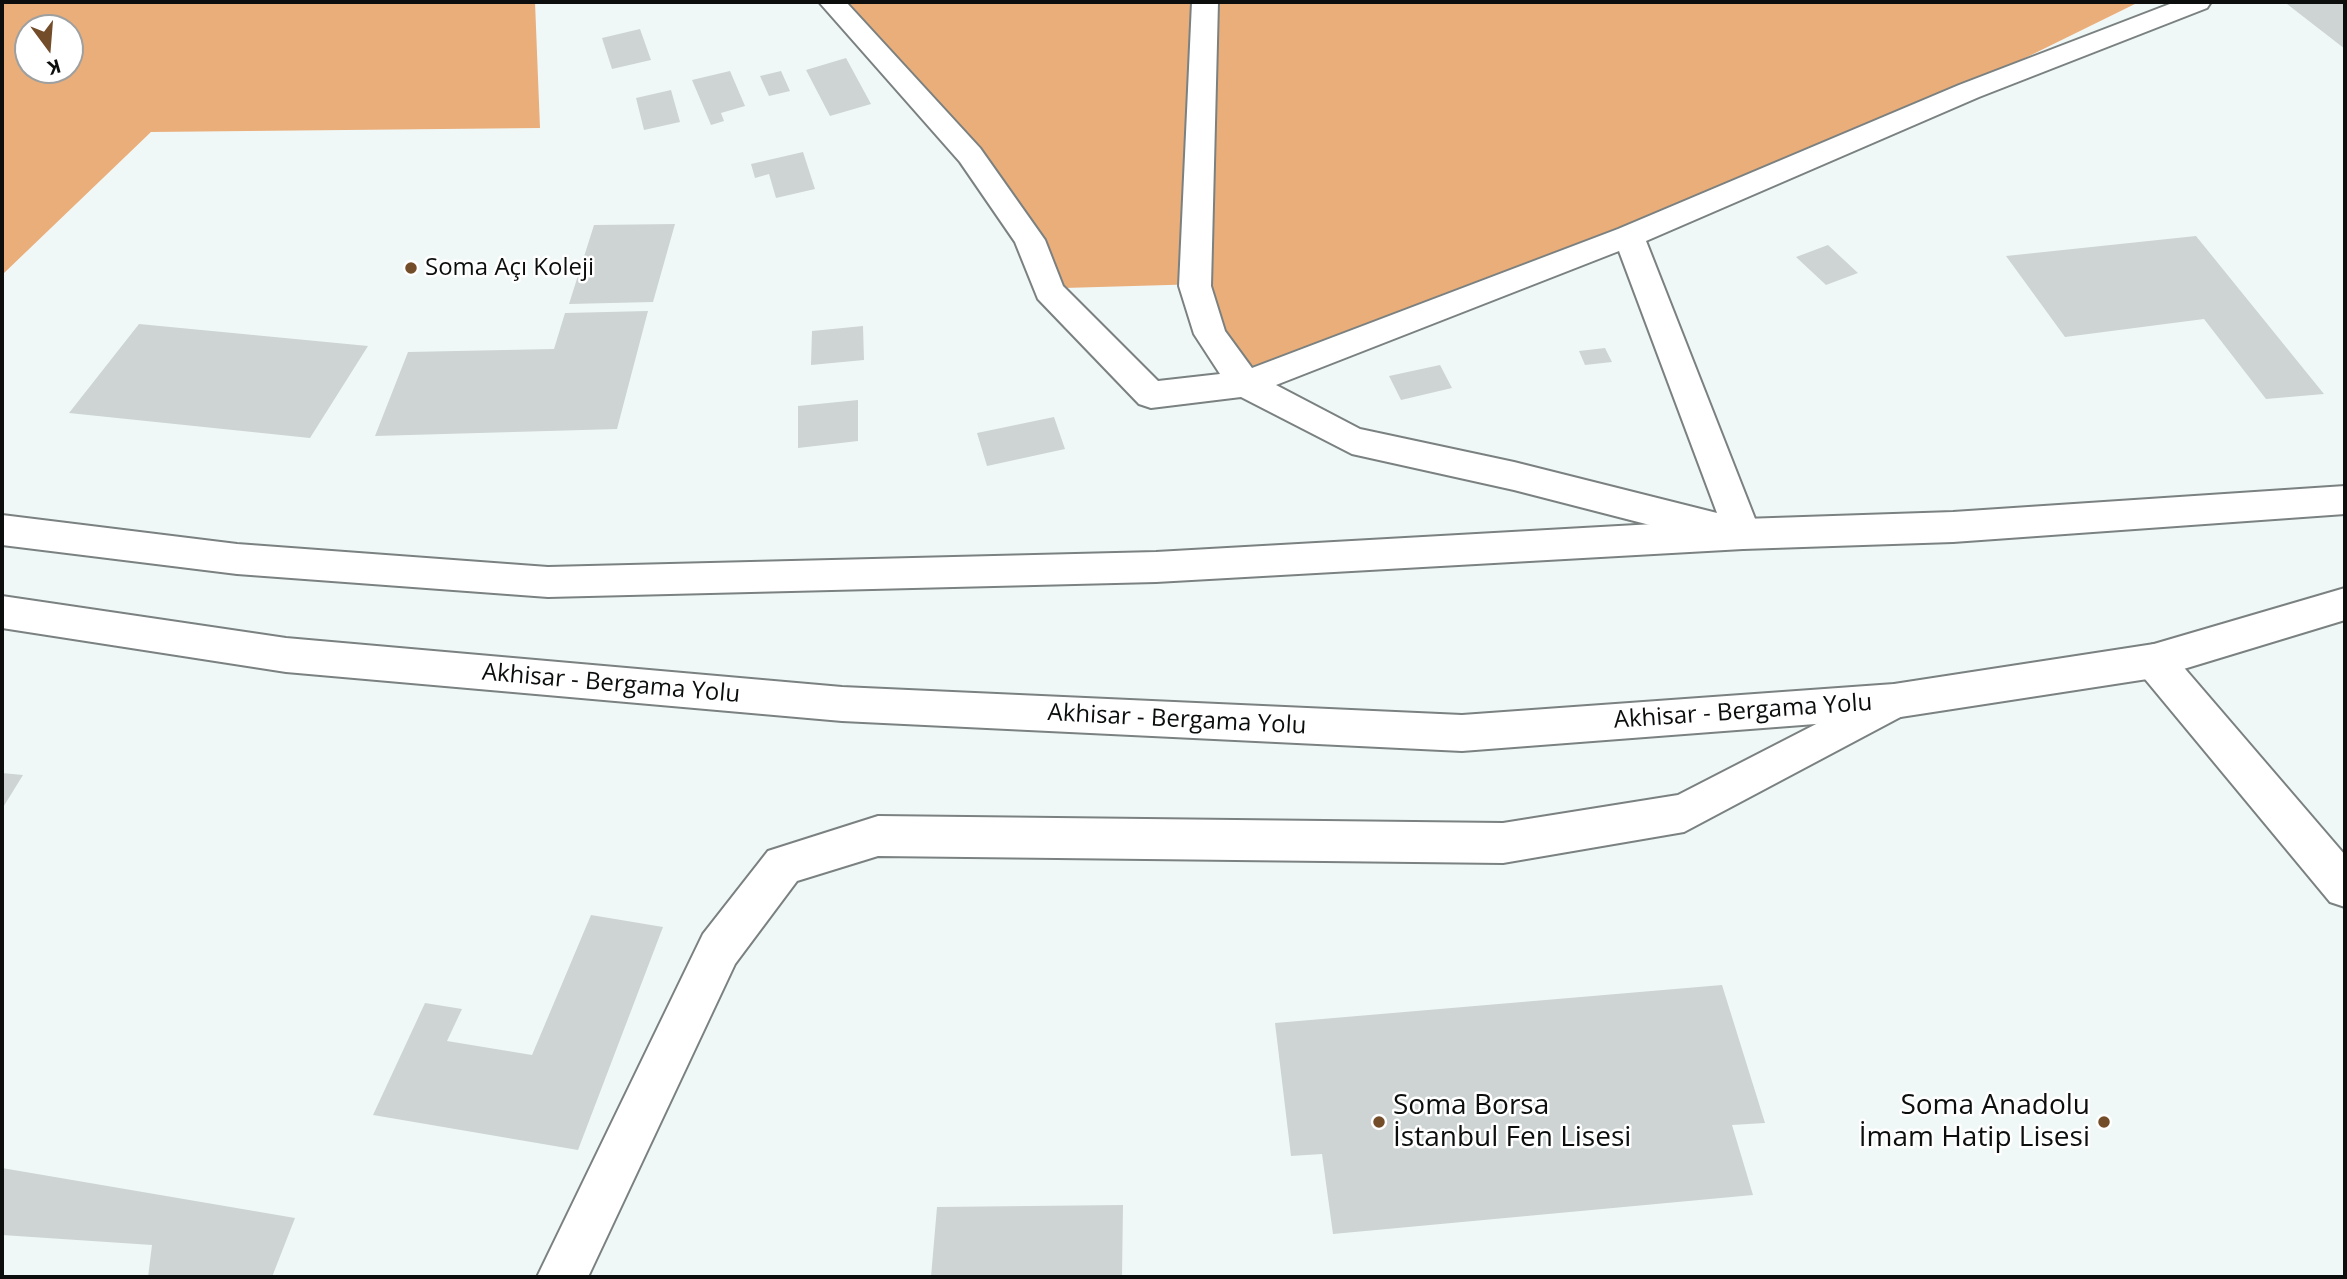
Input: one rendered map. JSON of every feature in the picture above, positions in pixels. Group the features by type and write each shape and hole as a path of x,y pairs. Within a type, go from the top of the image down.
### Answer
{"street":[{"path":"832,2 970,155 1030,240 1049,291 1151,395 1245,384 1629,236 1969,91 2198,2"},
{"path":"1205,2 1195,286 1210,334 1245,384 1352,441 1514,476 1743,534"},
{"path":"1629,236 1743,534"},
{"path":"2,530 237,559 548,582 1156,568 1743,534 1953,527 2345,500"},
{"name":"Akhisar - Bergama Yolu","path":"2,612 286,655 855,705 1462,733 1894,701 2154,661 2345,604"},
{"path":"2154,661 2345,887"},
{"path":"562,1277 719,949 782,865 878,836 1503,843 1684,813 1894,701"}],"shaded area":[{"path":"2,2 535,2 540,128 151,132 2,275"},
{"path":"842,2 2139,2 1964,88 1623,233 1248,376 1220,331 1203,284 1064,288 1038,239"}],"building":[{"path":"2345,2 2345,49 2287,4"},
{"path":"640,29 651,60 612,69 602,38"},
{"path":"846,58 871,104 830,116 806,70"},
{"path":"730,71 745,106 721,113 724,121 711,125 692,80"},
{"path":"781,71 790,91 769,96 760,76"},
{"path":"671,90 680,122 644,130 636,98"},
{"path":"803,152 815,189 776,198 769,174 755,178 751,164"},
{"path":"675,224 653,302 569,304 594,225"},
{"path":"2196,236 2324,394 2266,399 2204,319 2065,337 2006,256"},
{"path":"1828,245 1858,273 1826,285 1796,257"},
{"path":"648,311 617,429 375,436 408,352 554,349 565,313"},
{"path":"139,324 368,346 310,438 69,413"},
{"path":"863,326 864,360 811,365 812,331"},
{"path":"1605,348 1612,362 1585,365 1579,351"},
{"path":"1440,365 1452,388 1401,400 1389,376"},
{"path":"858,400 858,441 798,448 798,406"},
{"path":"1054,417 1065,449 987,466 977,433"},
{"path":"2,773 23,775 2,809"},
{"path":"591,915 663,927 578,1150 373,1115 425,1003 462,1009 447,1041 532,1055"},
{"path":"1722,985 1765,1123 1732,1125 1753,1195 1333,1234 1322,1154 1291,1156 1275,1023"},
{"path":"2,1168 295,1218 272,1277 148,1277 152,1245 2,1235"},
{"path":"1123,1205 1122,1277 931,1277 937,1207"}],"place":[{"name":"Soma Açı Koleji","path":"411,268"},
{"name":"Soma Borsa İstanbul Fen Lisesi","path":"1379,1122"},
{"name":"Soma Anadolu İmam Hatip Lisesi","path":"2104,1122"}]}
